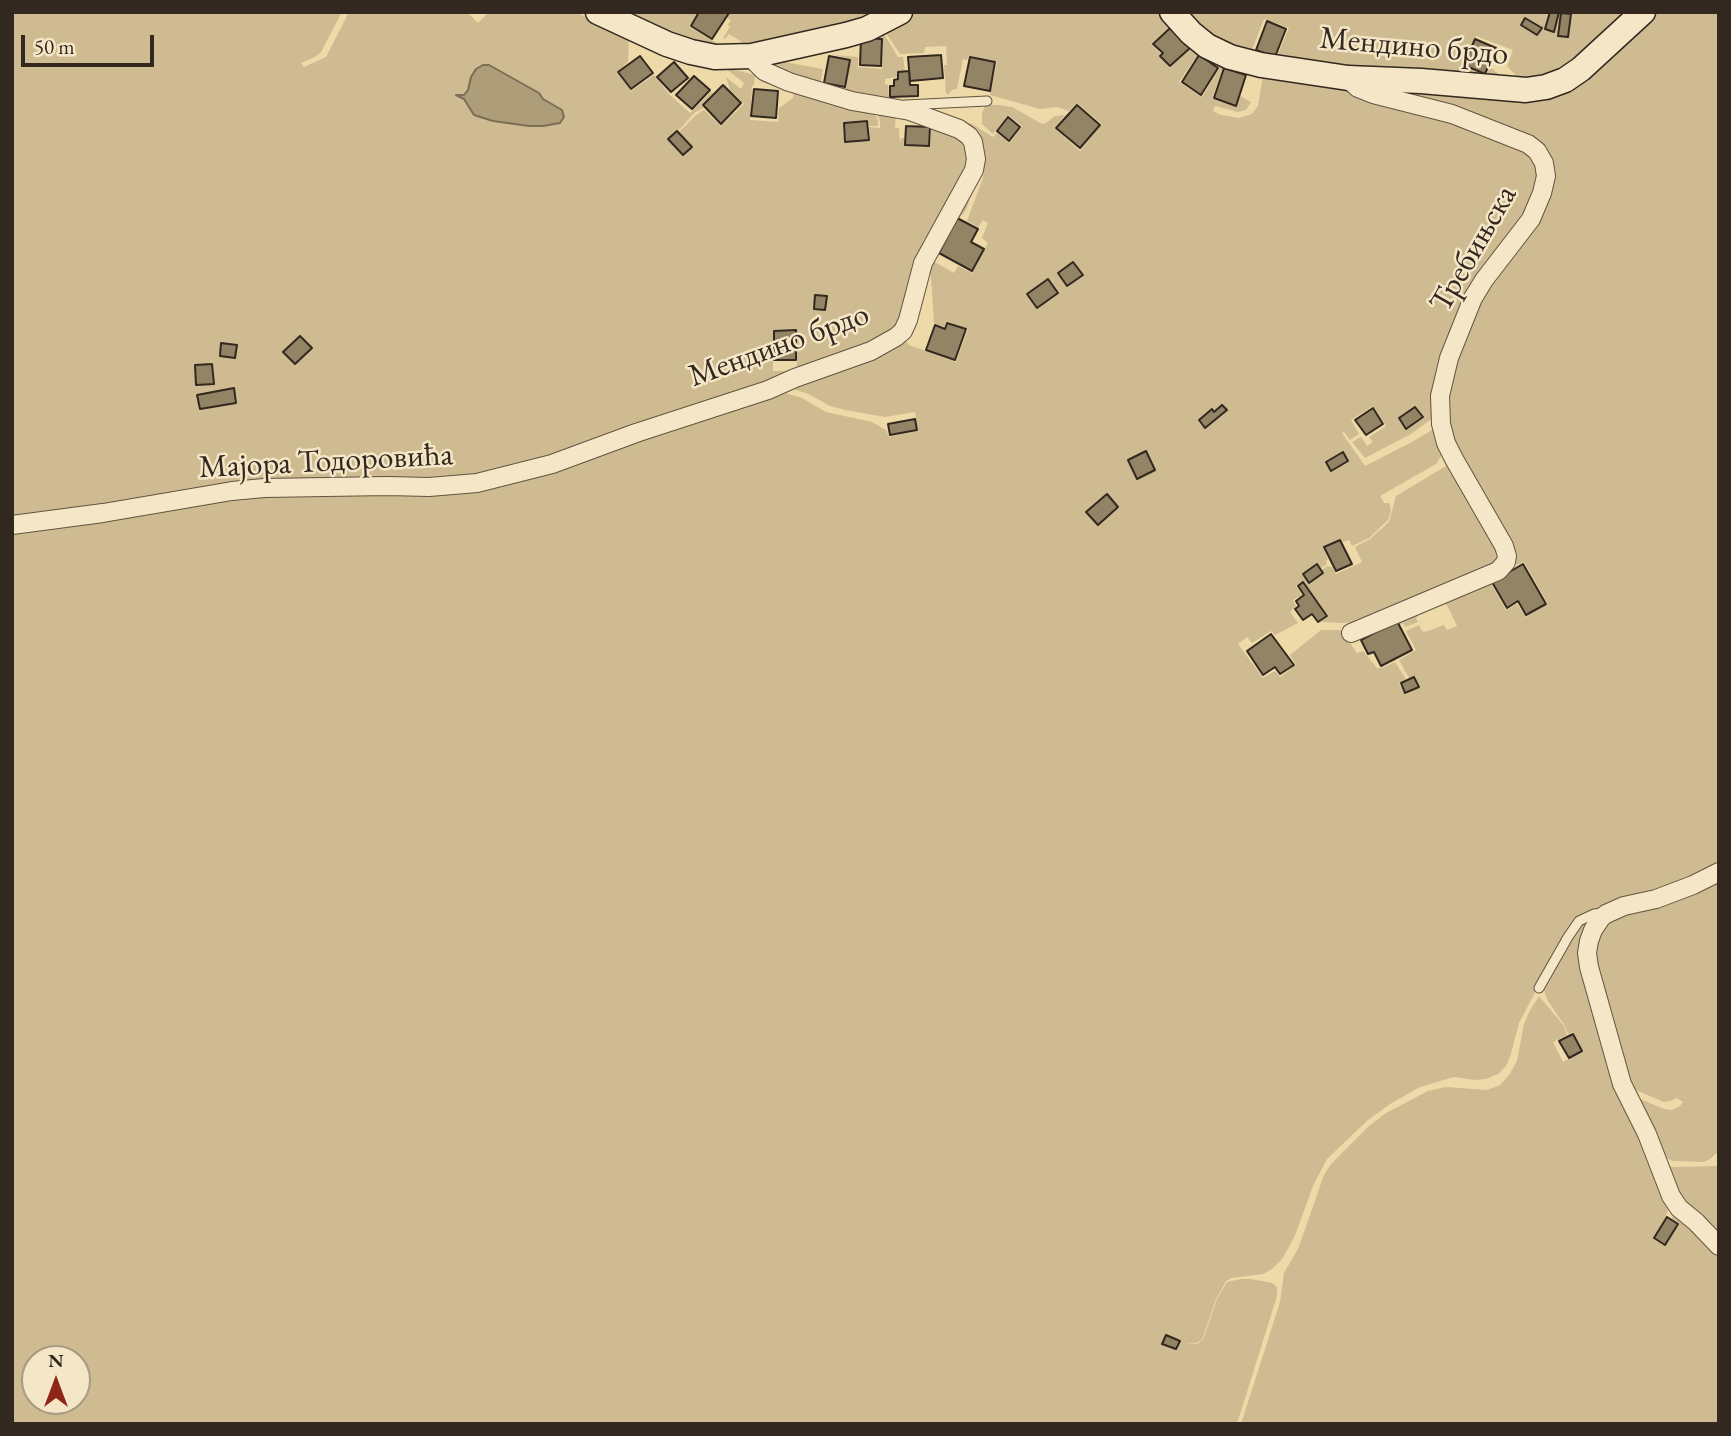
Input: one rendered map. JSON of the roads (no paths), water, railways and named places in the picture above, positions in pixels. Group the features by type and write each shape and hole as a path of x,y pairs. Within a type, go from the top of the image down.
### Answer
{"street":[{"path":"598,12 691,52 715,57 752,56 867,29 900,12"},
{"name":"Мендино брдо","path":"1172,12 1207,46 1230,57 1261,65 1348,78 1526,90 1546,88 1565,80 1581,69 1643,12"},
{"name":"Мендино брдо","path":"636,433 768,390 871,351 896,337 903,331 908,320 923,262 970,177 976,159 973,142 959,129 910,111 852,101 789,82 764,71 752,56"},
{"name":"Требињска","path":"1348,78 1358,88 1373,94 1452,114 1528,144 1537,151 1544,163 1546,176 1531,219 1473,298 1449,358 1440,396 1441,424 1446,443 1504,546 1506,562 1486,576 1351,633"},
{"name":"Мајора Тодоровића","path":"12,525 264,488 429,487 477,483 552,464 636,433"},
{"path":"1719,872 1656,899 1624,906 1606,914 1596,923 1587,953 1622,1084 1647,1134 1671,1196 1679,1208 1719,1246"}],"lane":[{"name":"Мендино брдо","path":"895,108 902,105 987,101"},
{"path":"1539,988 1578,921 1594,914 1606,914"}]}
